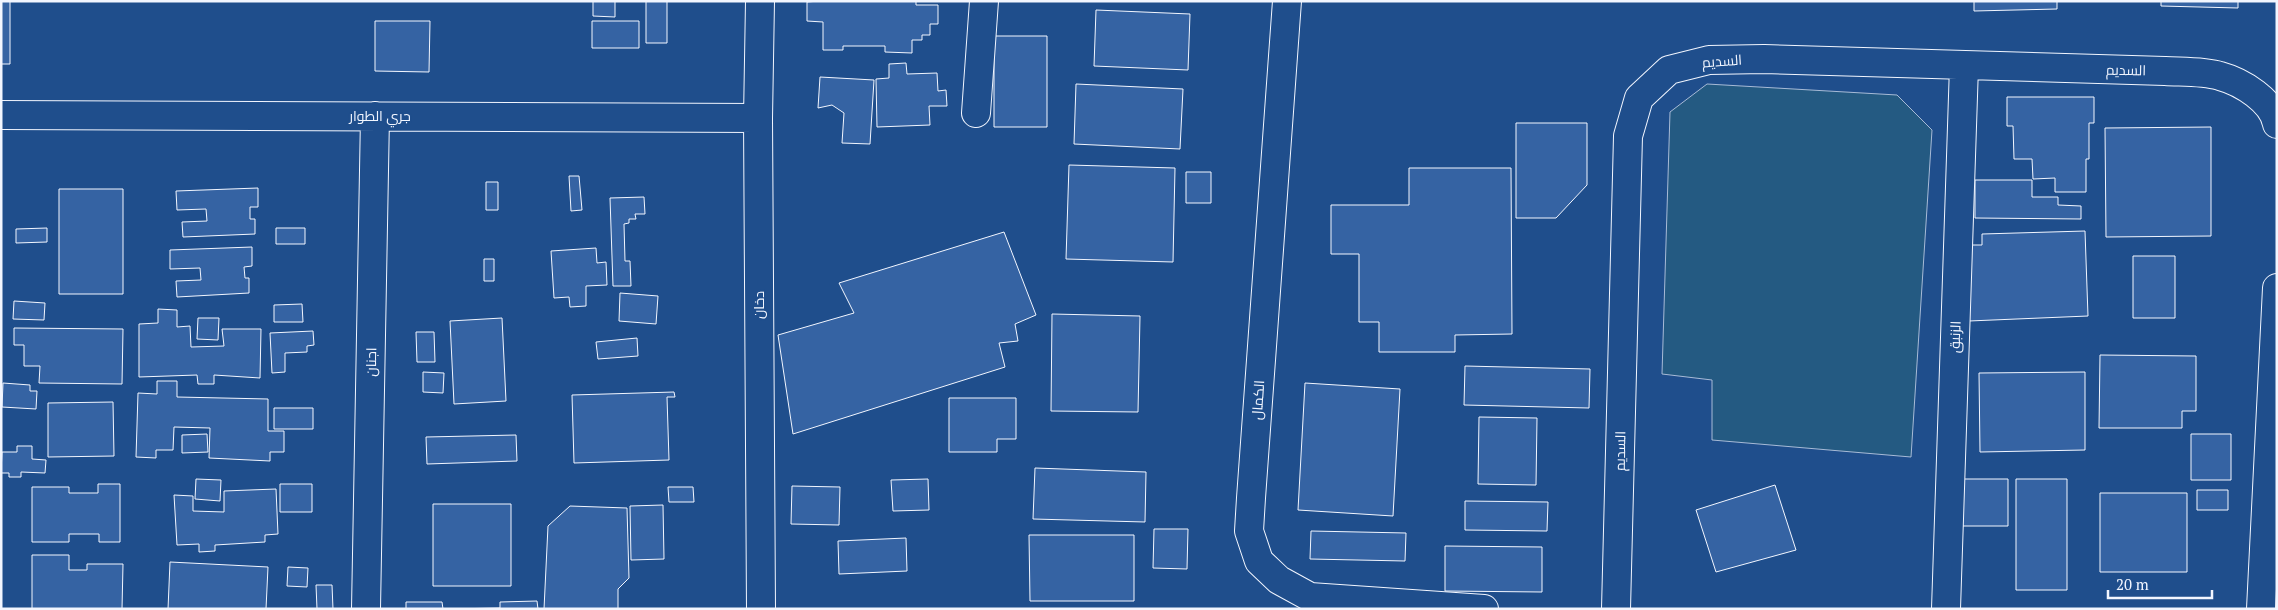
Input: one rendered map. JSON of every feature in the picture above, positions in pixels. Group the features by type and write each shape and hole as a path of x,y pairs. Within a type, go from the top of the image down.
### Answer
{"street":[{"name":"دخان","path":"760,1 758,118 761,609"},
{"path":"976,113 984,1"},
{"name":"الكمال","path":"1287,1 1251,498 1250,531 1259,562 1279,580 1310,597 1484,609"},
{"name":"السديم","path":"1616,609 1628,136 1639,98 1669,70 1709,60 1880,61 1964,66 2165,71 2220,75 2256,93 2275,115 2277,124"},
{"name":"الزنبق","path":"1946,609 1964,66"},
{"name":"جري الطوار","path":"1,115 758,118"},
{"name":"اجنان","path":"366,609 375,116"},
{"path":"2261,609 2277,288"}],"shaded area":[{"path":"1707,84 1897,95 1932,130 1911,457 1712,440 1712,380 1662,374 1670,112"}],"building":[{"path":"1,1 10,1 10,64 1,64"},
{"path":"593,1 615,1 615,17 593,16"},
{"path":"646,1 667,1 667,43 646,43"},
{"path":"916,1 916,5 938,5 938,24 930,24 930,35 922,35 922,40 912,40 912,53 885,52 885,46 843,46 843,50 823,50 823,22 807,21 807,2"},
{"path":"1974,1 2057,1 2057,9 1974,11"},
{"path":"2161,1 2238,1 2238,8 2161,6"},
{"path":"1096,10 1190,14 1188,70 1094,66"},
{"path":"375,21 430,21 429,72 375,71"},
{"path":"592,21 639,21 639,48 592,48"},
{"path":"994,36 1047,36 1047,127 994,127"},
{"path":"906,63 907,74 937,73 938,91 946,90 947,106 929,106 930,125 877,127 876,79 889,78 889,64"},
{"path":"820,77 874,80 870,144 842,143 844,113 832,105 818,108"},
{"path":"1076,84 1183,89 1180,149 1074,144"},
{"path":"2007,97 2094,97 2094,123 2089,123 2089,159 2086,159 2086,192 2055,192 2055,178 2033,179 2032,159 2014,159 2013,126 2007,126"},
{"path":"1516,123 1587,123 1587,185 1556,218 1516,218"},
{"path":"2211,127 2211,236 2106,237 2105,128"},
{"path":"1069,165 1175,168 1173,262 1066,259"},
{"path":"1409,168 1511,168 1512,334 1455,335 1455,352 1379,352 1379,322 1359,322 1359,254 1331,254 1331,205 1409,205"},
{"path":"1186,172 1211,172 1211,203 1186,203"},
{"path":"569,176 579,176 582,210 571,211"},
{"path":"1975,180 2032,180 2032,197 2058,197 2058,205 2081,206 2081,219 1975,218"},
{"path":"486,182 498,182 498,210 486,210"},
{"path":"258,188 258,207 250,207 250,219 255,219 255,234 183,237 182,222 207,221 206,209 177,210 176,191"},
{"path":"59,189 123,189 123,294 59,294"},
{"path":"644,197 645,214 635,214 636,219 629,219 629,223 624,224 625,261 630,261 631,286 613,286 610,198"},
{"path":"47,228 47,242 16,243 16,229"},
{"path":"276,228 305,228 305,244 276,244"},
{"path":"2085,231 2088,316 1969,321 1966,245 1982,245 1982,234"},
{"path":"1004,232 1036,315 1015,324 1018,341 999,343 1005,367 793,434 778,335 854,313 839,283"},
{"path":"252,247 252,266 244,267 245,278 249,278 249,293 177,297 176,281 201,280 200,268 170,269 170,250"},
{"path":"596,248 597,263 606,262 607,285 586,286 586,306 570,307 569,297 554,298 551,251"},
{"path":"2133,256 2175,256 2175,318 2133,318"},
{"path":"484,259 494,259 494,281 484,281"},
{"path":"620,293 658,296 656,324 619,321"},
{"path":"14,301 45,303 44,320 13,319"},
{"path":"302,304 303,322 274,322 274,305"},
{"path":"158,309 177,310 177,327 190,326 191,347 224,346 222,329 261,329 260,378 214,375 214,384 198,384 197,375 139,377 139,324 158,323"},
{"path":"1052,314 1140,316 1138,412 1051,411"},
{"path":"198,318 219,318 218,340 197,339"},
{"path":"502,318 506,401 454,404 450,321"},
{"path":"14,328 123,329 122,384 39,383 40,366 24,366 24,345 14,345"},
{"path":"313,331 314,345 307,346 307,352 285,353 285,372 272,373 270,333"},
{"path":"416,332 434,332 435,362 417,362"},
{"path":"637,338 638,356 598,359 596,342"},
{"path":"2100,355 2196,356 2196,411 2182,411 2182,428 2099,428"},
{"path":"1465,366 1590,369 1589,408 1464,405"},
{"path":"423,372 444,373 443,393 423,392"},
{"path":"2085,372 2085,450 1980,452 1979,373"},
{"path":"157,381 177,381 177,397 268,399 268,431 284,431 284,452 270,452 270,461 209,458 210,428 174,427 173,450 156,450 156,458 136,457 138,393 157,394"},
{"path":"3,383 30,385 30,391 37,391 36,409 2,407"},
{"path":"1305,383 1400,389 1393,516 1298,510"},
{"path":"674,392 675,397 667,397 669,460 574,463 572,395"},
{"path":"949,398 1016,398 1016,439 997,439 997,452 949,452"},
{"path":"113,402 114,456 48,457 48,403"},
{"path":"274,408 313,408 313,429 274,429"},
{"path":"1479,417 1537,418 1536,485 1478,484"},
{"path":"207,434 208,452 182,453 182,435"},
{"path":"2191,434 2231,434 2231,480 2191,480"},
{"path":"516,435 517,461 427,464 426,437"},
{"path":"17,446 32,446 32,459 46,460 45,473 21,472 21,477 9,477 9,473 1,473 2,452 17,452"},
{"path":"1035,468 1146,472 1145,522 1033,519"},
{"path":"196,479 221,480 220,501 195,499"},
{"path":"928,479 929,510 893,511 891,480"},
{"path":"1960,479 2008,479 2008,526 1960,526"},
{"path":"2016,479 2067,479 2067,590 2016,590"},
{"path":"98,484 120,484 120,542 99,542 99,534 69,534 69,542 32,542 32,487 69,487 69,493 98,493"},
{"path":"280,484 312,484 312,512 280,512"},
{"path":"1775,485 1796,550 1716,572 1696,510"},
{"path":"792,486 840,487 839,525 791,524"},
{"path":"668,487 693,487 694,502 669,502"},
{"path":"276,489 278,534 265,535 265,542 215,545 215,551 199,552 199,544 177,545 174,495 193,496 193,511 224,512 224,491"},
{"path":"2197,490 2228,490 2228,510 2197,510"},
{"path":"2100,493 2187,493 2187,572 2100,572"},
{"path":"1465,501 1548,502 1547,531 1465,530"},
{"path":"433,504 511,504 511,586 433,586"},
{"path":"663,505 664,559 631,560 630,506"},
{"path":"570,506 627,508 629,578 618,589 618,609 544,609 548,526"},
{"path":"1154,529 1188,529 1187,569 1153,568"},
{"path":"1311,531 1406,533 1405,561 1310,559"},
{"path":"1029,535 1134,535 1134,601 1030,601"},
{"path":"906,538 907,571 839,574 838,541"},
{"path":"1445,546 1542,547 1542,592 1445,591"},
{"path":"32,555 69,555 69,570 87,570 87,564 123,564 122,609 32,609"},
{"path":"170,562 268,567 266,609 168,609"},
{"path":"288,567 308,568 307,587 287,586"},
{"path":"316,585 332,585 333,609 317,609"},
{"path":"537,601 538,609 449,609 500,608 500,602"},
{"path":"406,602 442,602 443,609 406,609"}]}
